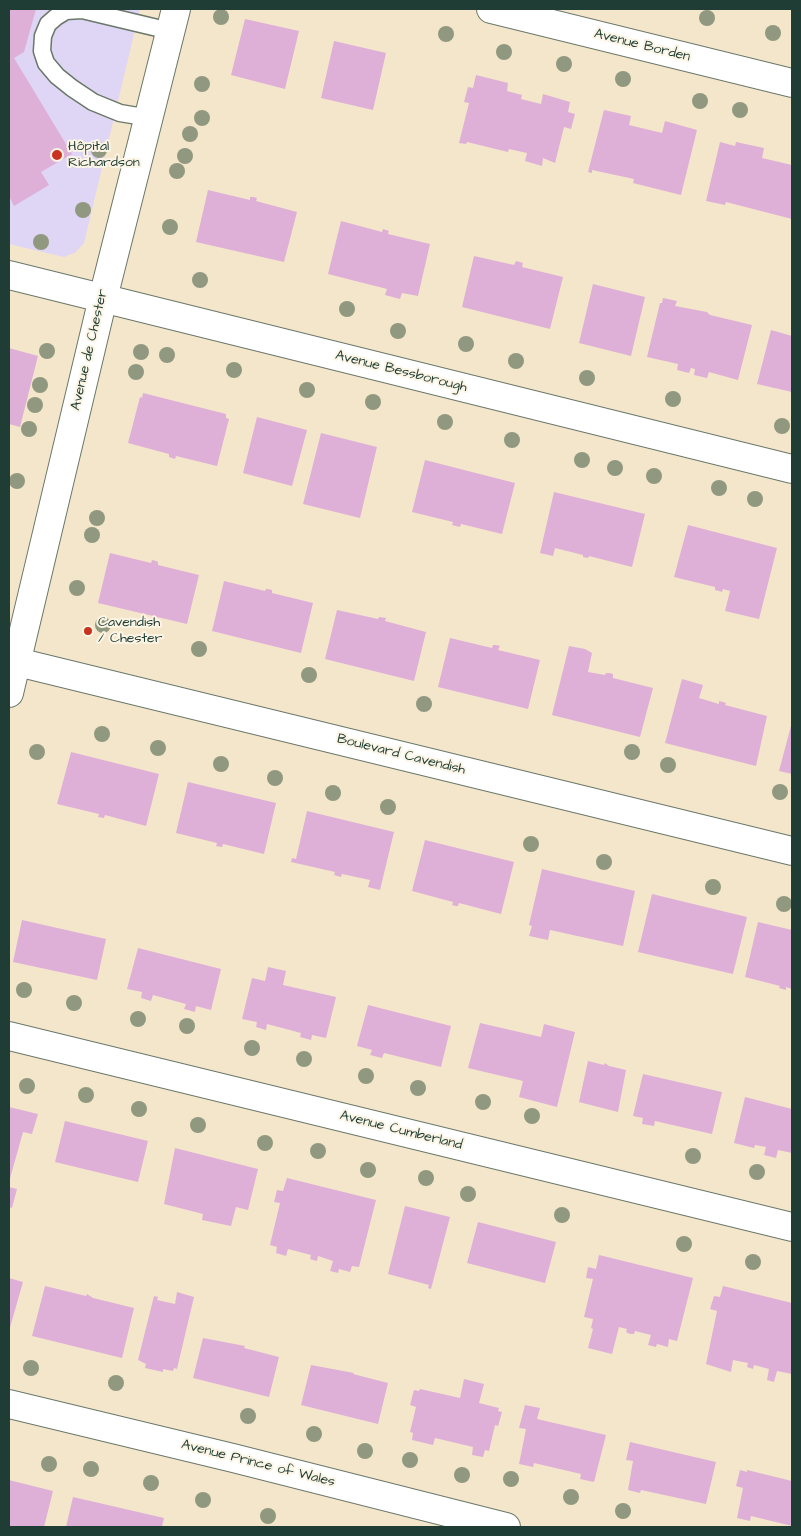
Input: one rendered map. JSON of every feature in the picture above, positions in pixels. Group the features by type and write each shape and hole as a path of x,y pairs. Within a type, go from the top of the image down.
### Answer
{"street":[{"name":"Avenue Borden","path":"491,9 792,83"},
{"name":"Avenue de Chester","path":"9,693 12,661 102,298 150,118 173,20"},
{"name":"Avenue Bessborough","path":"9,275 792,469"},
{"name":"Boulevard Cavendish","path":"12,661 792,851"},
{"name":"Avenue Cumberland","path":"9,1036 792,1228"},
{"name":"Avenue Prince of Wales","path":"9,1404 234,1458 506,1527"}],"lane":[{"path":"150,118 120,113 93,102 72,88 57,76 46,63 42,51 43,36 48,24 66,11 82,10 173,20"}],"shaded area":[{"name":"Hôpital Richardson","path":"9,9 140,9 84,243 76,252 64,257 9,244"}],"building":[{"path":"9,9 36,9 24,52 14,58 72,154 41,172 49,185 14,206 9,196"},
{"path":"245,19 299,31 285,89 231,75"},
{"path":"334,41 386,53 373,110 321,98"},
{"path":"476,75 508,83 507,91 522,95 521,99 541,104 543,94 570,102 568,112 575,114 571,129 564,127 555,163 543,158 542,166 525,161 527,153 509,149 508,152 467,142 466,144 459,143 469,103 464,102 468,87 473,88"},
{"path":"604,110 631,116 629,125 662,133 665,121 697,130 681,195 633,183 634,179 592,170 592,173 588,172"},
{"path":"720,142 735,146 736,142 764,148 762,158 792,165 792,219 726,202 725,205 706,201"},
{"path":"208,190 250,200 250,197 253,197 257,198 256,201 297,212 284,262 196,242"},
{"path":"341,221 382,232 383,229 389,231 388,234 430,244 418,296 402,293 400,299 385,295 387,289 328,274"},
{"path":"474,256 514,265 516,261 523,263 522,267 563,277 550,329 462,307"},
{"path":"593,284 645,297 631,356 579,343"},
{"path":"663,298 677,301 675,306 707,312 710,315 752,325 738,380 709,372 707,378 694,375 695,369 691,368 689,373 677,370 678,364 647,357 660,303 662,303"},
{"path":"771,330 792,336 792,392 757,384"},
{"path":"9,348 38,356 20,427 9,424"},
{"path":"143,393 226,414 226,418 229,419 217,466 176,456 175,459 169,457 169,454 128,443 140,397 142,398"},
{"path":"257,417 307,430 292,486 243,473"},
{"path":"321,433 377,447 360,518 303,504"},
{"path":"425,460 515,483 502,534 461,524 460,527 452,525 453,522 412,512"},
{"path":"554,492 645,514 632,567 589,556 588,558 583,557 583,555 555,548 553,556 540,553"},
{"path":"688,525 777,548 759,619 725,611 730,591 723,589 722,592 715,590 715,587 674,577"},
{"path":"110,553 151,563 152,560 158,562 158,565 199,575 187,624 98,603"},
{"path":"224,581 265,591 268,589 272,590 272,593 313,603 301,653 212,631"},
{"path":"337,610 378,619 379,617 386,618 385,621 426,632 414,681 325,659"},
{"path":"450,638 492,648 493,645 496,645 500,646 498,650 540,660 528,709 438,687"},
{"path":"569,646 585,649 592,653 588,672 605,675 609,673 613,674 613,678 653,688 640,737 552,715"},
{"path":"682,679 703,685 699,698 719,704 719,701 723,702 726,703 725,705 767,716 756,766 665,743"},
{"path":"792,722 792,774 779,771"},
{"path":"71,752 159,774 146,826 105,815 104,818 98,817 99,814 57,804"},
{"path":"188,782 276,803 264,854 223,844 222,847 216,846 217,843 176,833"},
{"path":"307,811 394,832 380,890 368,887 370,880 342,874 341,877 334,875 335,872 291,862 292,858 296,859"},
{"path":"425,840 514,862 501,914 459,903 458,906 452,905 453,902 412,891"},
{"path":"542,869 635,891 623,946 550,930 548,940 529,936 532,926 529,925"},
{"path":"652,894 747,917 733,974 638,952"},
{"path":"22,920 106,939 97,980 13,962"},
{"path":"758,922 792,930 792,989 786,987 786,990 779,988 780,986 745,977"},
{"path":"138,948 221,969 211,1010 196,1006 195,1012 184,1009 186,1004 153,995 151,1001 141,998 142,992 127,989"},
{"path":"268,967 286,971 283,985 336,997 326,1038 312,1035 311,1040 300,1037 301,1033 267,1024 266,1030 256,1027 257,1022 242,1019 252,978 265,981"},
{"path":"368,1005 451,1026 441,1067 384,1053 382,1058 370,1055 372,1050 357,1046"},
{"path":"480,1023 541,1037 544,1024 575,1032 557,1107 519,1097 523,1081 468,1068"},
{"path":"588,1061 604,1065 605,1063 609,1066 626,1070 618,1112 579,1102"},
{"path":"643,1074 722,1092 712,1134 655,1121 654,1126 642,1124 643,1118 633,1116"},
{"path":"745,1097 792,1109 792,1153 778,1150 776,1158 764,1155 766,1147 755,1145 754,1148 734,1143"},
{"path":"9,1107 38,1114 32,1134 23,1132 9,1182"},
{"path":"65,1121 148,1141 138,1182 55,1162"},
{"path":"175,1148 258,1169 248,1210 236,1207 231,1226 202,1220 203,1214 164,1204"},
{"path":"287,1178 376,1200 359,1267 352,1266 350,1272 339,1269 338,1273 330,1271 333,1261 318,1256 317,1261 310,1259 311,1255 288,1249 286,1256 276,1253 277,1247 270,1245 280,1203 274,1202 277,1190 283,1191"},
{"path":"9,1187 17,1189 12,1208 9,1207"},
{"path":"405,1206 450,1217 431,1289 428,1288 429,1285 388,1274"},
{"path":"478,1222 556,1242 545,1283 467,1263"},
{"path":"599,1255 693,1278 677,1341 669,1339 668,1347 657,1344 656,1347 648,1345 651,1335 635,1331 634,1334 630,1334 626,1332 627,1329 619,1327 612,1354 588,1348 593,1329 591,1328 593,1319 584,1317 593,1279 586,1278 588,1267 596,1269"},
{"path":"9,1278 23,1282 9,1331"},
{"path":"45,1286 86,1296 87,1294 93,1298 134,1308 122,1358 32,1336"},
{"path":"723,1286 792,1303 792,1374 777,1371 774,1382 767,1380 769,1369 754,1365 753,1369 747,1367 748,1363 733,1360 731,1372 706,1364 717,1311 710,1309 714,1296 720,1297"},
{"path":"177,1292 194,1297 177,1369 174,1368 173,1371 163,1369 163,1372 145,1368 146,1364 138,1360 154,1296 158,1297 157,1300 175,1304"},
{"path":"203,1338 245,1346 244,1348 279,1357 269,1397 193,1378"},
{"path":"311,1365 354,1373 388,1383 378,1424 301,1405"},
{"path":"464,1379 484,1384 479,1403 499,1408 498,1411 502,1412 498,1426 495,1425 489,1451 485,1450 483,1457 472,1455 473,1447 435,1438 433,1445 412,1440 413,1433 410,1432 416,1407 410,1405 414,1390 419,1391 420,1389 460,1398"},
{"path":"525,1405 540,1408 537,1419 606,1435 594,1482 580,1479 581,1474 534,1463 533,1467 519,1464 526,1429 519,1428"},
{"path":"630,1442 716,1462 706,1504 641,1490 640,1493 628,1490 633,1461 626,1460"},
{"path":"740,1470 792,1481 792,1526 751,1516 750,1521 737,1518 743,1488 736,1486"},
{"path":"9,1480 53,1491 44,1527 9,1527"},
{"path":"73,1497 164,1518 162,1527 66,1527"}],"place":[{"name":"Hôpital Richardson","path":"57,155"},
{"name":"Cavendish / Chester","path":"88,631"}]}
